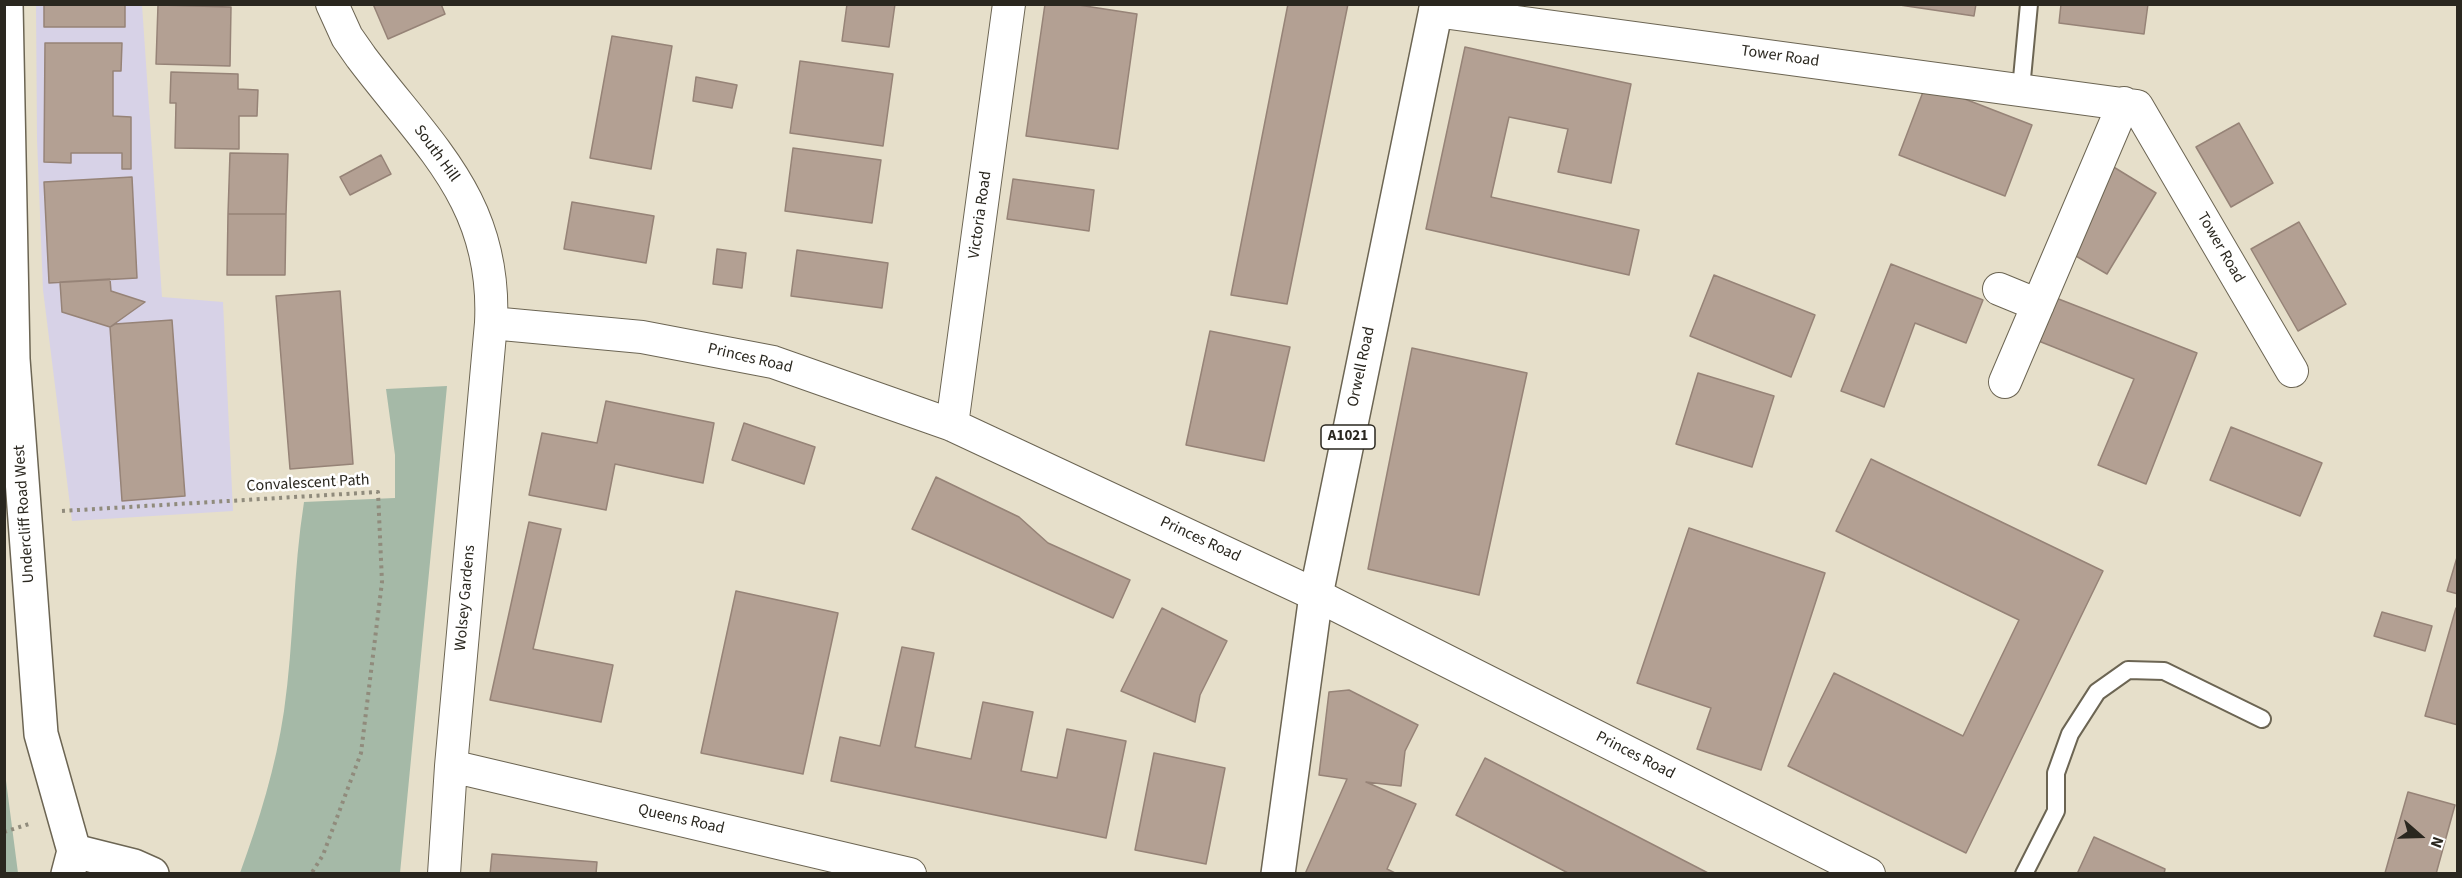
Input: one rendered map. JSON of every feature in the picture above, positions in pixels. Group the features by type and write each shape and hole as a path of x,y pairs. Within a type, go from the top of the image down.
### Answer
{"main road":[{"name":"Undercliff Road West","path":"6,4 9,359 26,514 41,734 71,862"},
{"name":"Orwell Road","path":"1278,873 1316,595 1436,8"},
{"path":"71,862 134,866 152,873"}],"street":[{"name":"South Hill","path":"332,4 347,37 441,158 465,196 489,260 492,323"},
{"name":"Victoria Road","path":"952,425 1009,4"},
{"name":"Tower Road","path":"1436,8 2137,106 2292,371"},
{"path":"2005,382 2124,103"},
{"path":"2000,288 2038,305"},
{"name":"Princes Road","path":"492,323 642,337 773,362 952,425 1316,595 1869,873"},
{"name":"Wolsey Gardens","path":"444,873 451,766 492,323"},
{"name":"Queens Road","path":"451,766 910,873"}],"lane":[{"path":"2021,89 2029,4"},
{"path":"2024,873 2055,811 2056,773 2070,734 2097,692 2128,670 2164,671 2262,719"}],"path":[{"name":"Convalescent Path","path":"26,514 378,492 382,582 361,753 323,855 311,873"}],"shaded area":[{"path":"36,5 142,5 162,297 223,302 233,511 72,521 43,290 37,140"}],"green space":[{"path":"447,386 400,873 240,873 266,793 281,732 304,502 395,498 395,455 386,389"},
{"path":"5,773 18,873 5,873"}],"building":[{"path":"44,4 125,4 125,27 44,27"},
{"path":"373,4 441,4 445,14 388,39"},
{"path":"847,4 895,4 889,47 842,41"},
{"path":"1045,4 1072,4 1137,14 1118,149 1026,136"},
{"path":"1288,4 1348,4 1287,304 1231,295"},
{"path":"1893,4 1976,4 1974,16"},
{"path":"2061,4 2148,4 2144,34 2059,23"},
{"path":"158,5 231,7 230,66 156,64"},
{"path":"612,36 672,46 651,169 590,158"},
{"path":"45,43 122,43 121,71 113,71 113,116 131,117 131,169 122,169 122,153 71,153 71,163 44,162"},
{"path":"1465,47 1631,84 1611,183 1558,172 1568,129 1509,117 1491,197 1639,230 1629,275 1426,229"},
{"path":"800,61 893,74 883,146 790,133"},
{"path":"171,72 238,74 238,89 258,90 257,116 239,116 239,149 175,148 176,103 170,103"},
{"path":"696,77 737,85 732,108 693,101"},
{"path":"1926,84 2032,125 2005,196 1899,155"},
{"path":"2239,123 2273,183 2231,207 2196,147"},
{"path":"793,148 881,160 872,223 785,211"},
{"path":"230,153 288,154 286,214 228,214"},
{"path":"381,155 391,174 350,195 340,177"},
{"path":"2112,166 2156,193 2107,274 2062,248"},
{"path":"132,177 137,278 49,283 44,182"},
{"path":"1013,179 1094,190 1089,231 1007,219"},
{"path":"572,202 654,216 646,263 564,249"},
{"path":"228,214 286,214 285,275 227,275"},
{"path":"2299,222 2346,304 2298,331 2251,249"},
{"path":"717,249 746,253 742,288 713,284"},
{"path":"797,250 888,263 882,308 791,296"},
{"path":"1891,264 1983,300 1966,343 1915,323 1884,407 1841,391"},
{"path":"1714,275 1815,315 1791,377 1690,336"},
{"path":"110,279 111,291 145,302 110,327 62,312 60,282"},
{"path":"2033,289 2197,353 2146,484 2098,465 2134,379 2016,332"},
{"path":"340,291 353,464 290,469 276,296"},
{"path":"172,320 185,496 122,501 110,327 115,324"},
{"path":"1210,331 1290,347 1264,461 1186,445"},
{"path":"1412,348 1527,373 1479,595 1368,569"},
{"path":"1698,373 1774,396 1752,467 1676,444"},
{"path":"606,401 714,423 703,483 615,464 606,510 529,495 542,433 597,443"},
{"path":"744,423 815,447 804,484 732,460"},
{"path":"2231,427 2322,463 2300,516 2210,480"},
{"path":"1871,459 2103,571 1966,853 1788,766 1834,673 1963,736 2019,620 1836,531"},
{"path":"936,477 1019,517 1048,543 1130,580 1113,618 912,529"},
{"path":"529,522 561,529 533,649 613,665 601,722 490,700"},
{"path":"1689,528 1825,573 1761,770 1697,749 1711,708 1637,683"},
{"path":"2458,554 2458,594 2447,591"},
{"path":"736,591 838,613 803,774 701,753"},
{"path":"1162,608 1227,641 1200,695 1195,722 1121,691"},
{"path":"2456,608 2458,608 2458,725 2425,716"},
{"path":"2382,612 2432,626 2425,651 2374,636"},
{"path":"902,647 934,653 915,747 971,759 983,702 1033,712 1021,771 1057,778 1067,729 1126,741 1106,838 831,781 840,737 880,746"},
{"path":"1349,690 1418,725 1405,751 1401,786 1366,782 1416,804 1387,869 1397,874 1305,874 1347,779 1319,775 1329,692"},
{"path":"1154,753 1225,768 1206,864 1135,850"},
{"path":"1485,758 1710,874 1570,874 1456,815"},
{"path":"2408,792 2455,805 2436,874 2385,873"},
{"path":"2094,837 2165,869 2164,874 2077,874"},
{"path":"492,854 597,862 596,874 490,874"}]}
